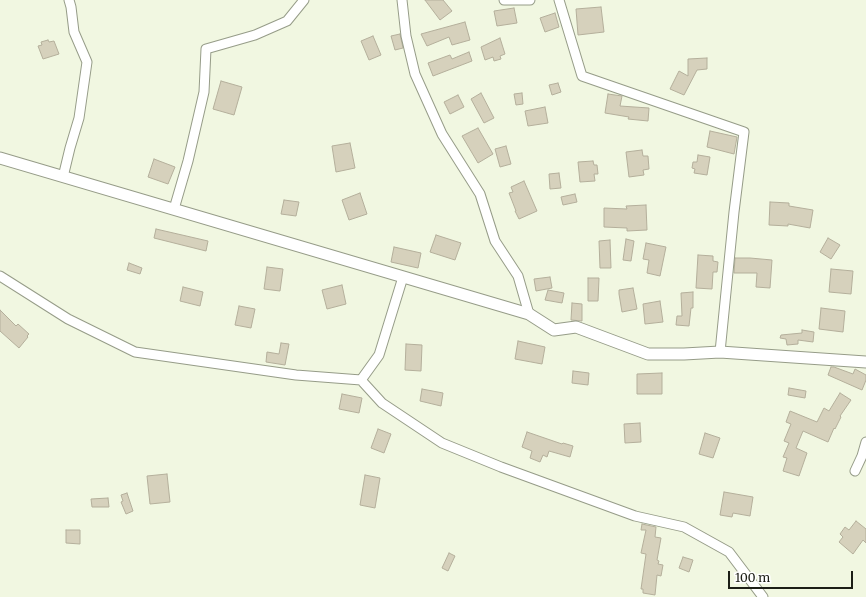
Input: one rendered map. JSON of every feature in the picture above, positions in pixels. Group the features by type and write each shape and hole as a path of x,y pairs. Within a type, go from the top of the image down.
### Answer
{"street":[{"path":"63,177 79,118 87,62 74,32 69,0"},
{"path":"174,209 188,161 204,92 206,49 255,35 287,21 304,0"},
{"path":"402,0 406,36 415,74 442,134 480,194 495,241 518,276 529,314"},
{"path":"504,0 530,0"},
{"path":"559,0 582,76 744,132 734,212 720,352"},
{"path":"0,158 529,314 554,330 576,327 648,354 720,352 866,362"},
{"path":"0,276 68,319 135,352 296,375 361,380 382,403 442,443 501,467 635,516 684,527 729,552 763,597"},
{"path":"361,380 379,355 403,276"},
{"path":"855,471 862,456 866,442"}],"building":[{"path":"425,0 443,0 452,11 440,20"},
{"path":"601,7 604,32 578,35 576,9"},
{"path":"514,8 517,23 497,26 494,11"},
{"path":"555,13 559,27 545,32 540,18"},
{"path":"465,22 470,40 452,45 449,37 427,46 421,34"},
{"path":"400,34 403,48 395,50 391,36"},
{"path":"373,36 381,55 369,60 361,41"},
{"path":"500,38 505,54 500,56 501,59 494,61 493,57 485,60 481,47"},
{"path":"48,40 49,42 54,41 59,54 43,59 38,46 42,45 41,42"},
{"path":"469,52 472,61 433,76 428,63 450,55 452,59"},
{"path":"707,58 707,69 697,70 684,95 670,89 679,71 688,76 688,59"},
{"path":"221,81 242,87 234,115 213,109"},
{"path":"558,83 561,92 552,95 549,85"},
{"path":"481,93 494,118 484,123 471,99"},
{"path":"522,93 523,104 516,105 514,94"},
{"path":"608,94 622,96 620,106 649,108 648,121 628,119 629,117 605,113"},
{"path":"458,95 464,107 450,114 444,102"},
{"path":"545,107 548,123 528,126 525,111"},
{"path":"478,128 493,154 478,163 462,136"},
{"path":"710,131 737,137 734,154 707,147"},
{"path":"350,143 355,168 336,172 332,146"},
{"path":"506,146 511,164 500,167 495,149"},
{"path":"642,150 643,156 648,156 649,169 643,170 644,175 629,177 626,152"},
{"path":"698,155 710,157 707,175 694,173 695,169 692,168 693,162 697,162"},
{"path":"154,159 175,167 168,184 148,177"},
{"path":"593,161 594,165 597,165 598,174 594,174 595,181 580,182 578,162"},
{"path":"559,173 561,188 550,189 549,174"},
{"path":"524,181 537,211 519,219 509,193 513,192 511,187"},
{"path":"360,193 367,214 349,220 342,200"},
{"path":"575,194 577,202 563,205 561,197"},
{"path":"284,200 299,202 296,216 281,214"},
{"path":"770,202 789,203 789,206 813,210 810,228 788,224 788,226 769,225"},
{"path":"646,205 647,230 627,231 627,228 604,227 604,208 627,209 626,206"},
{"path":"156,229 208,241 206,251 154,238"},
{"path":"436,235 461,243 455,260 430,252"},
{"path":"828,238 840,245 831,259 820,252"},
{"path":"626,239 634,241 631,261 623,260"},
{"path":"610,240 611,268 600,268 599,241"},
{"path":"646,243 666,247 660,276 647,273 649,260 643,259"},
{"path":"394,247 421,253 418,268 391,262"},
{"path":"698,255 713,256 713,261 718,262 717,272 713,272 712,289 696,288"},
{"path":"735,258 772,260 770,288 756,287 757,273 734,273"},
{"path":"129,263 142,268 140,274 127,270"},
{"path":"267,267 283,269 280,291 264,289"},
{"path":"831,269 853,271 851,294 829,292"},
{"path":"550,277 552,288 536,291 534,279"},
{"path":"588,278 599,278 598,301 588,301"},
{"path":"342,285 346,304 327,309 322,290"},
{"path":"183,287 203,292 200,306 180,301"},
{"path":"633,288 637,309 622,312 619,290"},
{"path":"548,290 564,293 562,303 545,300"},
{"path":"693,292 693,308 691,308 689,326 676,325 677,316 682,316 681,293"},
{"path":"660,301 663,322 645,324 643,304"},
{"path":"572,303 582,304 582,321 571,320"},
{"path":"239,306 255,309 251,328 235,325"},
{"path":"821,308 845,311 843,332 819,329"},
{"path":"0,310 16,326 18,324 29,334 19,348 0,331"},
{"path":"802,330 814,332 813,342 798,340 798,344 787,345 786,339 780,338 781,335 802,333"},
{"path":"518,341 545,347 542,364 515,359"},
{"path":"281,343 289,344 285,365 266,362 267,352 279,354"},
{"path":"406,344 422,345 421,371 405,370"},
{"path":"831,367 853,374 855,369 866,375 866,380 862,390 828,375"},
{"path":"573,371 589,373 588,385 572,383"},
{"path":"662,373 662,394 637,394 637,374"},
{"path":"789,388 806,391 805,398 788,395"},
{"path":"422,389 443,393 441,406 420,401"},
{"path":"840,393 851,400 840,416 841,417 828,442 803,431 796,448 807,453 799,476 783,471 787,458 783,457 789,443 784,441 791,424 786,422 790,411 817,422 824,408 829,411"},
{"path":"342,394 362,398 359,413 339,409"},
{"path":"640,423 641,442 625,443 624,424"},
{"path":"378,429 391,434 384,453 371,448"},
{"path":"527,432 562,444 573,446 570,457 549,451 547,457 543,455 540,462 530,458 532,451 522,447"},
{"path":"705,433 720,438 713,458 699,454"},
{"path":"167,474 170,502 150,504 147,476"},
{"path":"365,475 380,478 375,508 360,505"},
{"path":"724,492 753,497 750,516 733,513 732,517 720,515"},
{"path":"127,493 133,511 126,514 121,502 123,501 121,495"},
{"path":"108,498 109,507 92,507 91,499"},
{"path":"856,521 866,529 866,543 863,540 853,554 839,542 843,537 840,534 845,527 849,530"},
{"path":"642,524 656,527 655,537 661,538 657,560 659,561 658,564 663,565 661,576 657,575 655,595 643,593 643,589 641,589 646,554 641,553 646,530 641,530"},
{"path":"66,530 80,530 80,544 66,543"},
{"path":"449,553 455,556 448,571 442,568"},
{"path":"683,557 693,560 689,572 679,568"}]}
